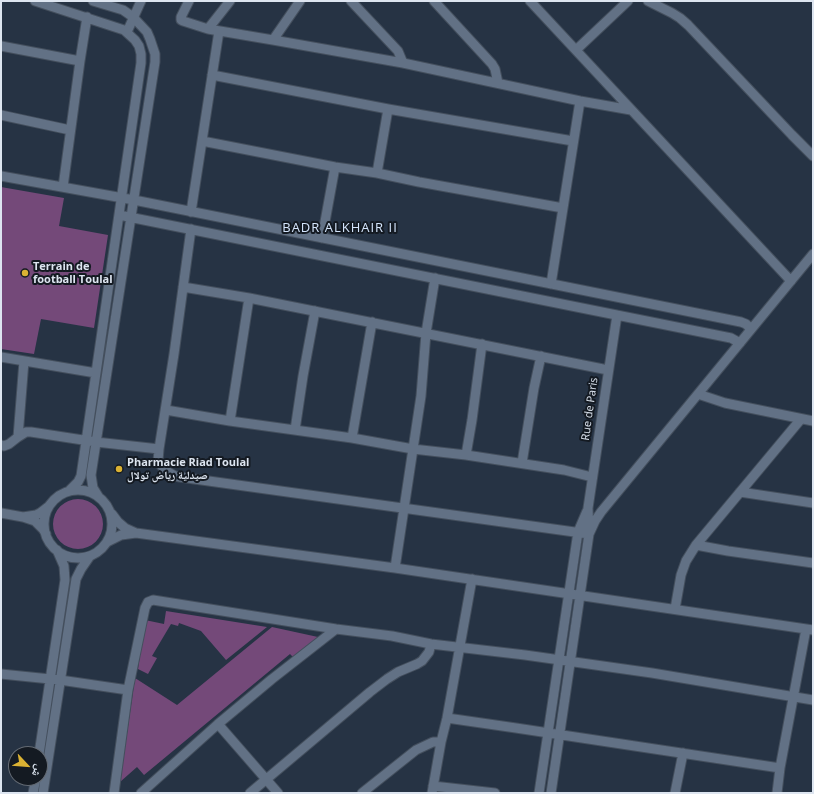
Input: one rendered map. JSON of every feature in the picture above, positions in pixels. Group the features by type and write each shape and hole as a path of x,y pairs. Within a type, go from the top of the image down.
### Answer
{"street":[{"path":"36,1 124,30 135,40 139,46 141,54 81,476 78,482 70,490"},
{"path":"93,1 123,10 134,17 147,32 155,54 155,62 91,475 93,488 98,496"},
{"path":"126,32 141,1"},
{"path":"189,1 181,20 208,29 403,64 580,101 631,110"},
{"path":"208,29 230,1"},
{"path":"273,40 300,1"},
{"path":"351,1 398,51 403,64"},
{"path":"434,1 492,64 495,69 498,83"},
{"path":"530,1 791,281"},
{"path":"576,50 628,1"},
{"path":"648,1 676,15 688,25 813,156"},
{"path":"63,187 87,18"},
{"path":"190,212 219,31"},
{"path":"1,46 80,61"},
{"path":"212,75 388,109 573,141"},
{"path":"551,284 580,101"},
{"path":"376,173 388,109"},
{"path":"1,115 70,130"},
{"path":"202,141 335,167 376,173 563,208"},
{"path":"322,238 335,167"},
{"path":"1,176 134,200 741,322 746,324 751,329"},
{"path":"119,215 732,338 740,343"},
{"path":"191,229 166,410 159,449 158,461 168,472 175,476 589,534"},
{"path":"589,534 601,512 813,254"},
{"path":"395,568 421,396 426,333 435,278"},
{"path":"183,287 249,298 372,322 608,370"},
{"path":"230,421 249,298"},
{"path":"295,430 315,311"},
{"name":"Rue de Paris","path":"588,508 617,315"},
{"path":"352,438 372,322"},
{"path":"466,455 482,344"},
{"path":"522,464 534,388 541,356"},
{"path":"1,357 96,373"},
{"path":"18,437 24,361"},
{"path":"698,394 725,403 813,421"},
{"path":"166,410 230,421 352,438 413,449 466,455 564,470 592,477"},
{"path":"675,609 681,575 686,561 696,545 801,419"},
{"path":"1,446 9,444 26,432 31,432 96,442 159,449"},
{"path":"23,517 36,515 63,493 77,489 85,490 98,496 106,503 118,522 125,528 136,533"},
{"path":"740,492 813,503"},
{"path":"46,536 45,519 51,503"},
{"path":"551,793 589,534 588,508"},
{"path":"540,793 578,532 588,508"},
{"path":"1,513 35,521 43,529 51,544 57,550 64,555 81,558 90,556 100,550 107,542 113,523 111,513"},
{"path":"107,542 121,534 136,533 395,568 809,629 780,768 777,793"},
{"path":"696,545 813,563"},
{"path":"43,793 65,580 64,566 57,550"},
{"path":"41,746 76,580 81,569 90,556"},
{"path":"472,579 433,790 495,793"},
{"path":"114,793 128,690 145,608 148,602 153,600 336,629 392,636 431,644 525,655 652,673 813,700"},
{"path":"141,793 272,678 336,629"},
{"path":"250,793 387,678 422,661 430,652 431,644"},
{"path":"1,674 128,690"},
{"path":"447,718 780,768"},
{"path":"218,724 278,793"},
{"path":"362,793 416,750 433,742 441,742"},
{"path":"675,793 683,753"}],"shaded area":[{"name":"Terrain de football Toulal","path":"1,187 64,198 59,226 108,235 94,328 41,319 34,354 1,349"},
{"path":"73,499 83,499 96,506 103,519 103,529 96,542 83,549 73,549 64,545 57,538 53,529 53,519 57,510 64,503"},
{"path":"166,611 267,627 226,660 201,631 179,623 178,626 171,624 152,656 157,658 148,674 138,669 145,620 164,624"},
{"path":"272,627 318,637 293,657 290,654 144,775 137,767 120,782 135,678 177,705"}],"place":[{"name":"Terrain de football Toulal","path":"25,273"},
{"name":"Pharmacie Riad Toulal صيدلية رياض تولال","path":"119,469"}],"district":[{"name":"BADR ALKHAIR II","path":"340,228"}]}
